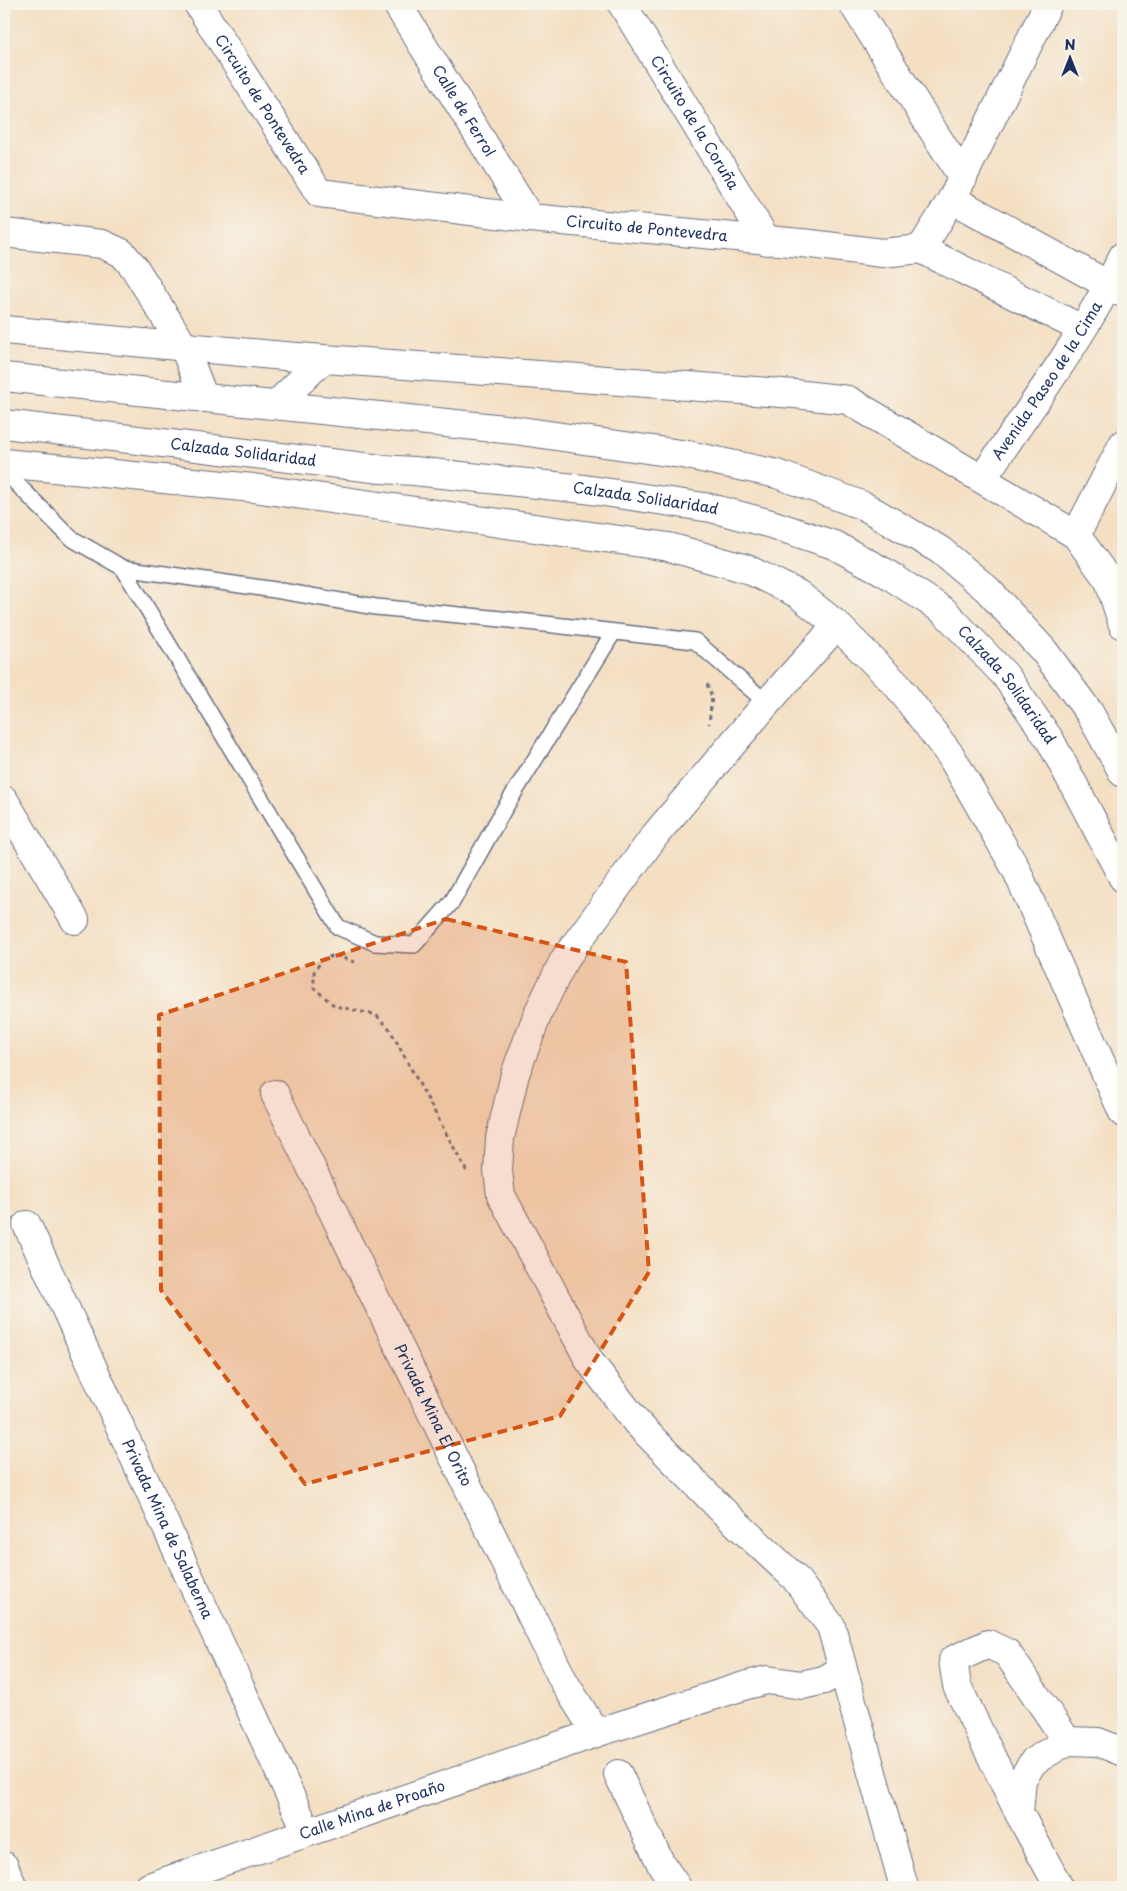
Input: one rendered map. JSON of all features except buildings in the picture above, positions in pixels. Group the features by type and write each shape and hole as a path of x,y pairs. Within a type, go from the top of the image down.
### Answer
{"street":[{"name":"Circuito de Pontevedra","path":"198,4 319,193 530,218 812,244 882,253 921,249"},
{"name":"Calle de Ferrol","path":"397,4 530,218"},
{"name":"Circuito de la Coruña","path":"622,4 766,241"},
{"path":"853,4 958,188 1116,289"},
{"path":"1048,4 958,188 921,249 1082,329"},
{"path":"4,233 102,244 122,253 134,266 184,347 204,398"},
{"name":"Avenida Paseo de la Cima","path":"982,479 1082,329 1116,289 1123,256"},
{"path":"4,330 323,359 795,394 848,400 1076,535 1109,581 1123,625"},
{"path":"276,404 323,359"},
{"path":"4,377 514,430 688,455 777,474 864,506 940,550 987,589 1050,659 1089,712 1123,773"},
{"name":"Calzada Solidaridad","path":"4,424 381,469 414,470 584,489 711,508 771,524 834,545 886,572 944,611 1005,674 1050,740 1123,878"},
{"path":"1076,535 1123,444"},
{"path":"4,463 253,488 669,547 747,570 798,594 838,625 897,685 952,756 1016,869 1123,1113"},
{"path":"253,488 381,469"},
{"path":"838,625 767,703 656,834 564,960 538,1011 515,1074 500,1138 498,1171 501,1195 590,1362 637,1423 722,1511 795,1578 831,1626 904,1887"},
{"path":"4,800 75,920"},
{"name":"Privada Mina El Orito","path":"275,1094 564,1682 596,1733"},
{"name":"Privada Mina de Salaberna","path":"27,1225 307,1832"},
{"path":"1059,1887 1019,1813 957,1686 953,1660 988,1644 1007,1653 1067,1742"},
{"name":"Calle Mina de Proaño","path":"149,1887 596,1733 747,1685 767,1680 802,1685 824,1680 843,1669"},
{"path":"1019,1813 1022,1779 1034,1761 1067,1742 1098,1742 1123,1752"},
{"path":"618,1774 661,1864 677,1887"},
{"path":"4,1866 13,1887"}],"lane":[{"path":"4,470 71,538 123,568 376,607 695,641 767,703"},
{"path":"123,568 338,927 375,943 414,945 452,902 503,811 613,633"}],"path":[{"path":"706,682 712,698 710,723 706,732"},
{"path":"362,964 334,955 322,960 314,972 314,988 335,1006 376,1015 389,1028 466,1170 477,1174 498,1171"}],"highlighted area":[{"path":"446,919 626,962 649,1272 560,1416 305,1484 161,1290 159,1015"}]}
